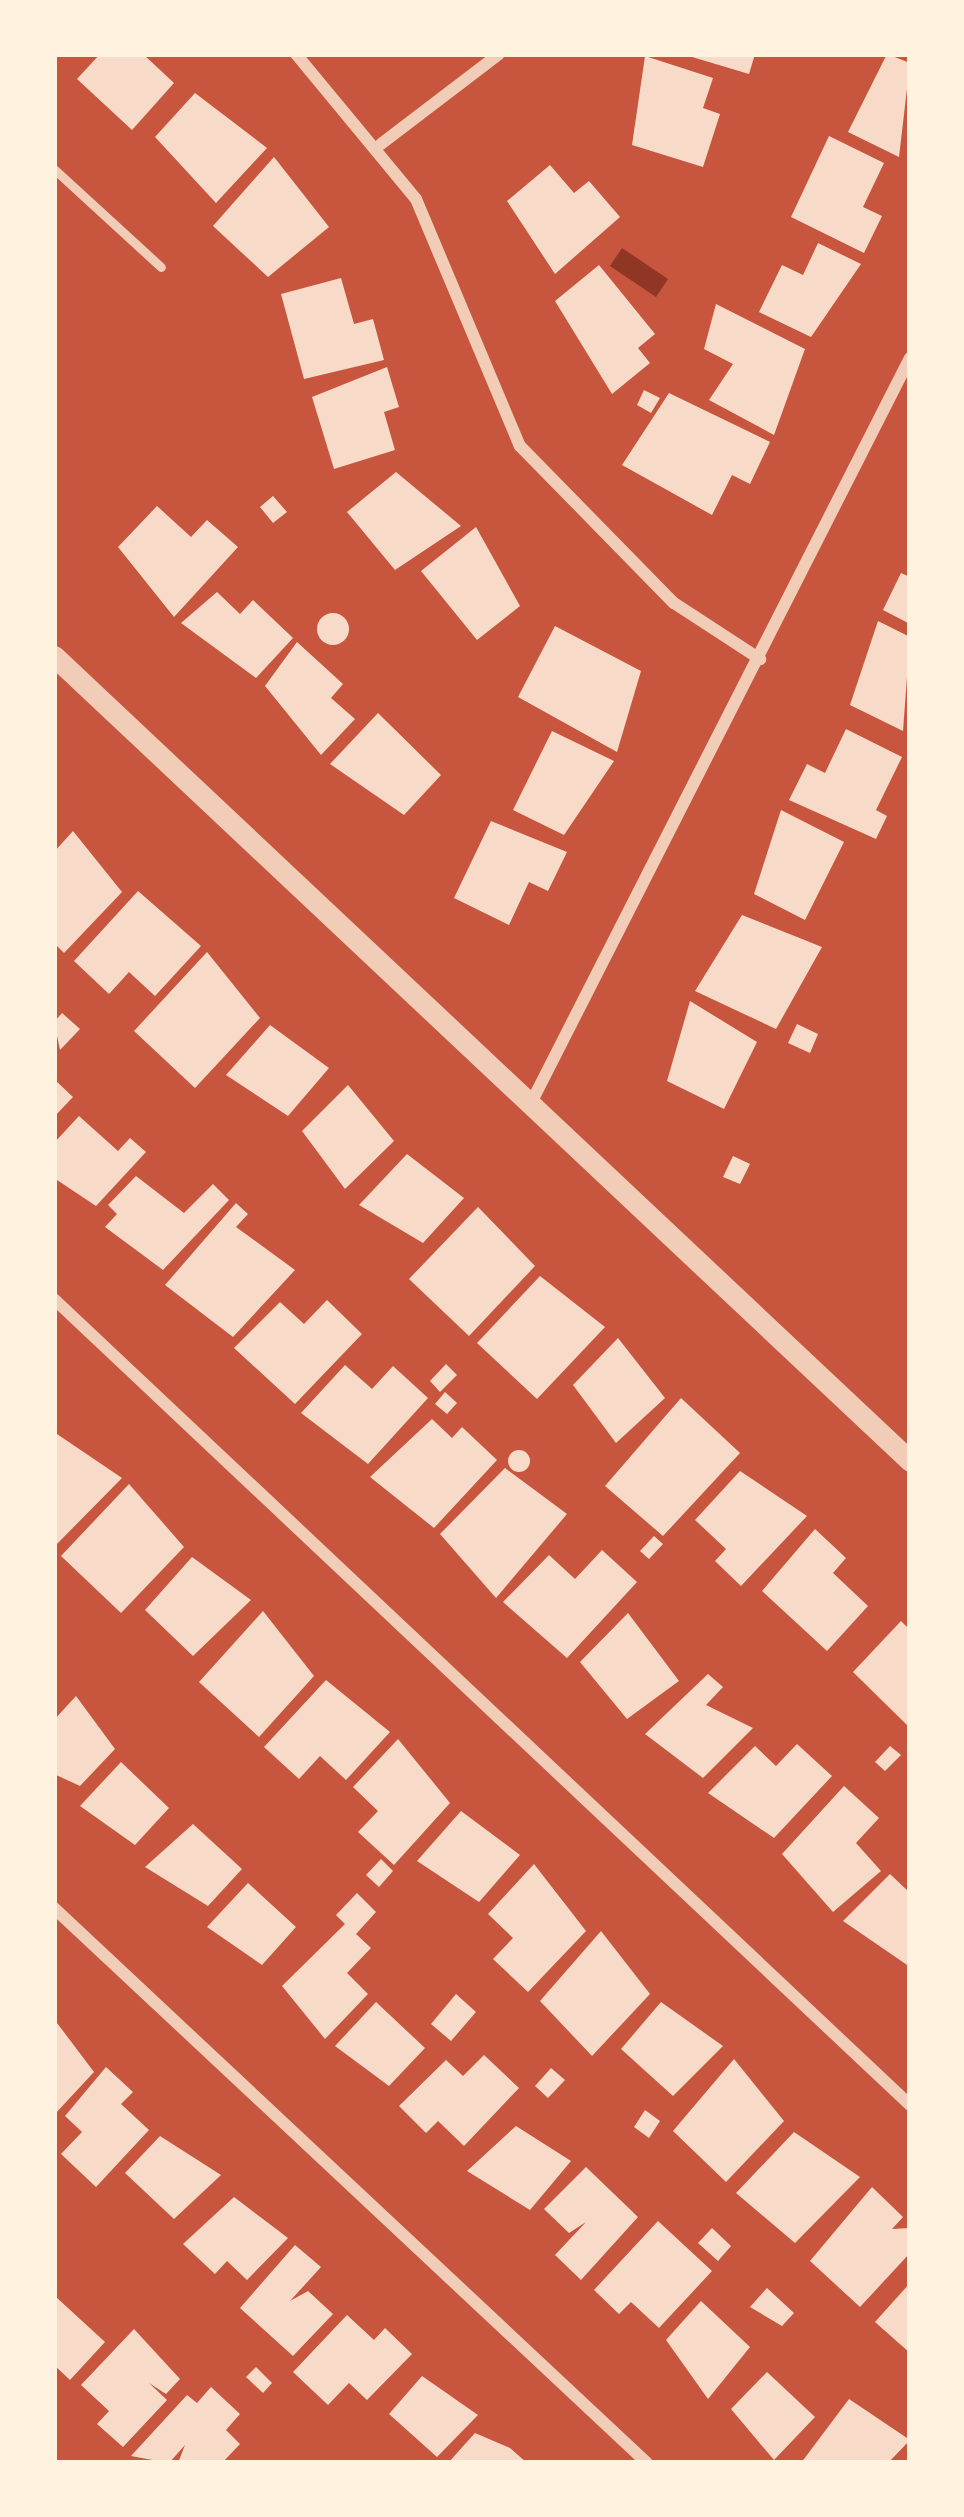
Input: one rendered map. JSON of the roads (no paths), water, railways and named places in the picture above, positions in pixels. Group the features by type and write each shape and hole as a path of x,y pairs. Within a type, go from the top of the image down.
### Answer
{"street":[{"path":"296,54 381,144 444,256 484,381 520,446 674,603 760,659"},
{"path":"381,144 499,54"},
{"path":"530,1106 910,358"},
{"path":"54,656 910,1461"},
{"path":"54,1299 910,2105"},
{"path":"54,1908 647,2463"}],"lane":[{"path":"54,169 161,267"}]}
